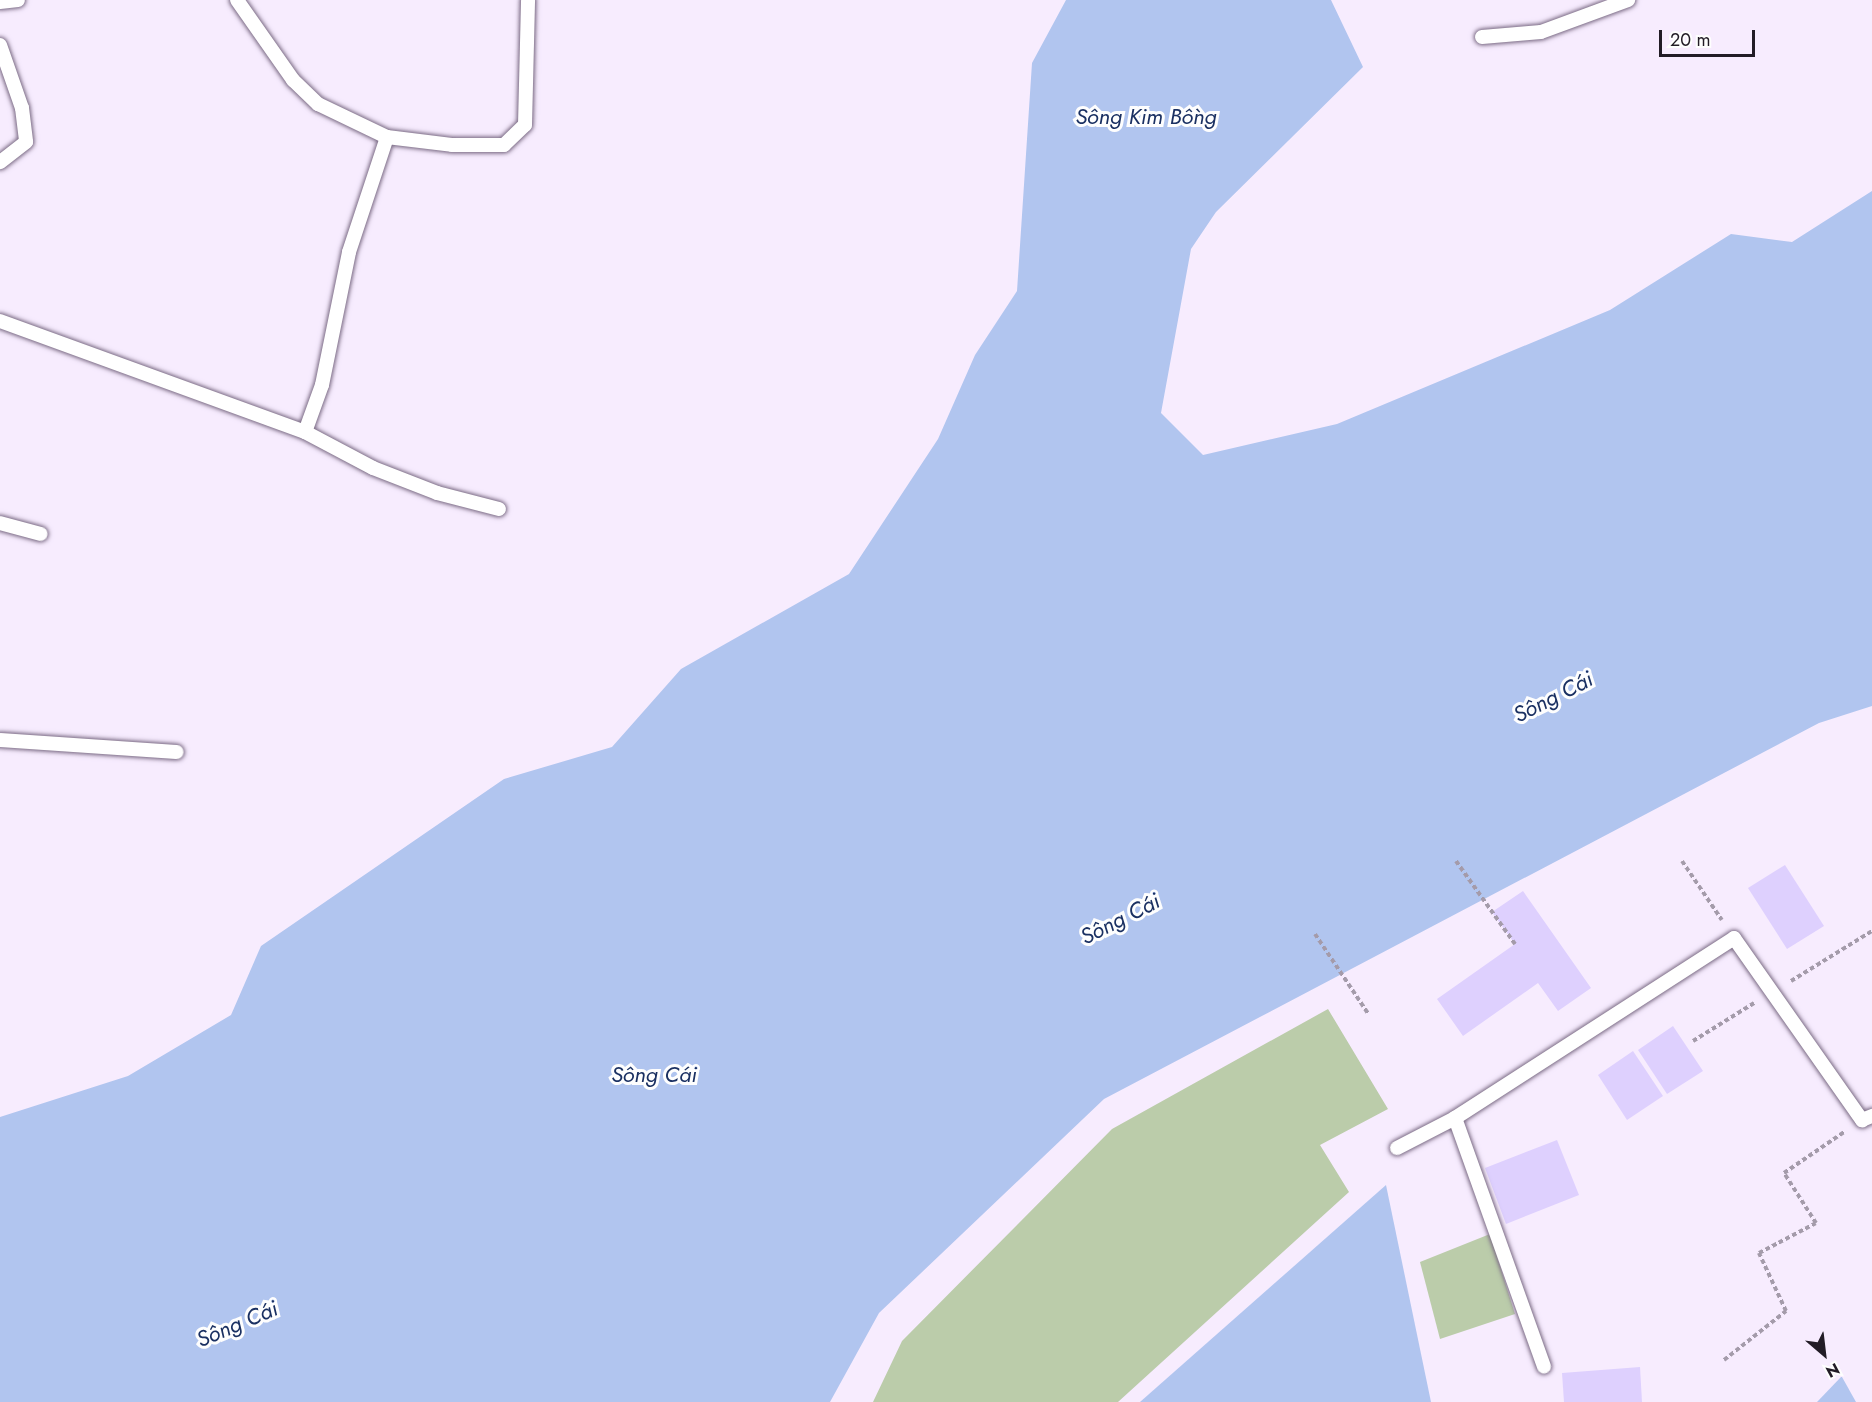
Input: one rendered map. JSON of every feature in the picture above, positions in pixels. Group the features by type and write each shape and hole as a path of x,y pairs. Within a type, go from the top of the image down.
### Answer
{"lane":[{"path":"0,2 18,0"},
{"path":"237,0 293,80 318,104 387,137 452,145 504,145 525,125 528,0"},
{"path":"1482,37 1540,32 1628,0"},
{"path":"0,45 22,108 26,142 0,162"},
{"path":"305,432 322,385 349,252 387,137"},
{"path":"0,321 305,432 373,468 437,493 499,509"},
{"path":"0,523 41,534"},
{"path":"0,740 177,752"},
{"path":"1397,1148 1455,1118 1734,938 1867,1118"},
{"path":"1455,1118 1544,1367"}],"path":[{"path":"1456,861 1515,944"},
{"path":"1682,861 1734,938"},
{"path":"1315,934 1369,1015"},
{"path":"1724,1360 1786,1311 1759,1253 1816,1222 1784,1173 1867,1118"}],"green space":[{"path":"1328,1009 1388,1109 1320,1145 1349,1192 1118,1402 873,1402 902,1341 1112,1129"},
{"path":"1490,1234 1515,1314 1440,1339 1420,1262"}],"water":[{"name":"Sông Cái","path":"1066,0 1331,0 1363,67 1216,212 1191,249 1161,413 1203,455 1337,424 1610,310 1731,234 1792,242 1872,191 1872,706 1819,723 1104,1099 879,1313 830,1402 0,1402 0,1117 128,1076 231,1015 261,946 504,779 612,747 681,669 849,574 938,439 975,355 1017,291 1032,63"},
{"path":"1386,1185 1431,1402 1140,1402"},
{"path":"1841,1377 1856,1402 1817,1402"}],"building":[{"path":"1785,865 1824,926 1787,949 1748,888"},
{"path":"1523,891 1591,988 1558,1011 1538,983 1463,1036 1437,999 1515,944 1492,912"},
{"path":"1673,1026 1703,1071 1667,1094 1638,1050"},
{"path":"1633,1051 1663,1096 1627,1120 1598,1075"},
{"path":"1557,1140 1579,1195 1506,1224 1485,1168"},
{"path":"1640,1367 1642,1402 1564,1402 1562,1373"}],"water label":[{"name":"Sông Kim Bồng","path":"1146,117"}]}
